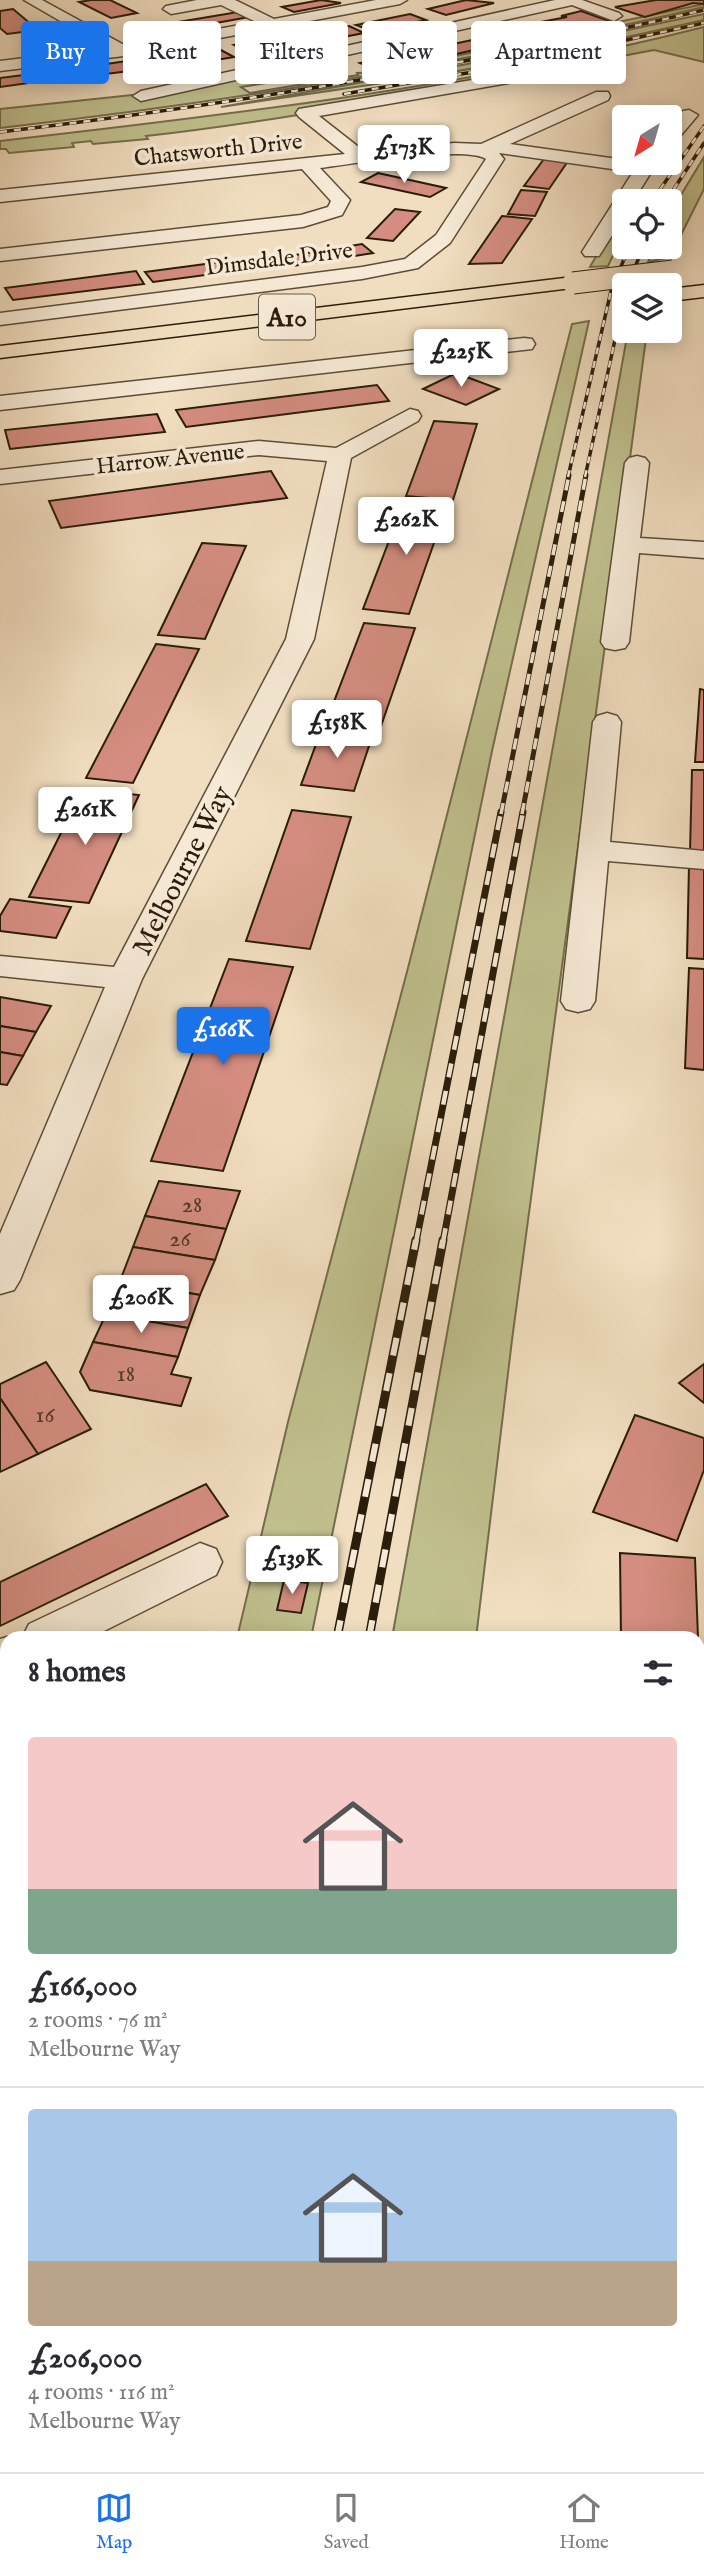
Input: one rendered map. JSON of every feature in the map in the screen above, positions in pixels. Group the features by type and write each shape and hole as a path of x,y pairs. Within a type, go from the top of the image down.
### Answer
{"highway":[{"name":"A10","path":"0,352 694,269"},
{"path":"682,294 704,291"}],"street":[{"path":"30,0 123,49"},
{"path":"171,9 223,0 267,21"},
{"path":"295,21 400,0"},
{"path":"497,0 531,10"},
{"path":"141,96 531,10 596,0"},
{"path":"505,21 577,2 614,16"},
{"path":"348,59 471,30"},
{"path":"0,66 123,51"},
{"path":"178,84 184,88"},
{"path":"361,158 306,113 478,84"},
{"path":"486,148 601,96"},
{"path":"682,123 689,115"},
{"name":"Chatsworth Drive","path":"0,196 454,148 486,148 612,161"},
{"name":"Dimsdale Drive","path":"0,319 362,273 411,264 443,239 487,175 495,159 486,148"},
{"path":"0,255 303,220 335,211 341,200 307,164"},
{"path":"592,252 640,175"},
{"path":"0,403 524,344"},
{"path":"340,455 410,416"},
{"name":"Harrow Avenue","path":"0,478 260,448 340,455"},
{"name":"Melbourne Way","path":"0,1280 125,979 300,639 340,455"},
{"path":"615,642 637,463"},
{"path":"627,545 704,550"},
{"path":"578,1001 607,723"},
{"path":"594,850 704,860"},
{"path":"0,966 125,979"},
{"path":"59,1631 200,1562"}],"green space":[{"path":"704,4 704,7 626,25 626,21 623,21"},
{"path":"704,14 704,20 626,37 626,30"},
{"path":"704,27 704,62 654,50 626,55 626,46"},
{"path":"471,53 471,56 457,59 457,56"},
{"path":"471,63 471,69 457,71 457,66"},
{"path":"357,73 362,73 362,77 348,79 348,77 358,75"},
{"path":"471,77 471,84 474,84 335,109 146,136 148,139 93,144 91,141 72,143 74,147 9,153 6,149 0,149 0,141 266,109 429,84 457,84 457,79"},
{"path":"235,79 235,84 260,84 241,87 250,93 316,84 0,128 0,109 132,95 138,99 221,84 221,82"},
{"path":"362,82 376,84 221,107"},
{"path":"704,157 704,189 682,233 682,193"},
{"path":"612,229 612,258 608,266 590,267"},
{"path":"589,321 492,751 312,1631 239,1631 288,1422 408,968 572,324"},
{"path":"626,343 645,343 512,1340 477,1631 393,1631"}],"building":[{"path":"110,0 137,13 111,18 79,2"},
{"path":"321,0 341,3 294,12 282,7"},
{"path":"466,0 494,3 446,15 428,9"},
{"path":"656,0 704,0 704,4 693,3 645,17 615,7"},
{"path":"13,9 27,21 21,21 21,32 7,34 0,28 0,11"},
{"path":"581,11 609,21 546,21 567,17 561,16"},
{"path":"238,12 249,17 221,22 184,21"},
{"path":"410,14 426,20 421,21 376,21"},
{"path":"348,26 362,32 362,33 348,36"},
{"path":"471,40 471,51 457,54 457,43"},
{"path":"221,50 234,57 221,59"},
{"path":"123,62 123,72 109,74 109,64"},
{"path":"21,75 21,84 0,87 0,78"},
{"path":"544,159 568,161 549,189 524,186"},
{"path":"378,173 446,188 430,197 361,182"},
{"path":"521,190 547,192 535,216 508,214"},
{"path":"395,209 420,212 393,241 367,238"},
{"path":"502,216 532,219 502,263 469,264"},
{"path":"362,244 373,253 293,266 283,257"},
{"path":"272,255 281,265 153,282 145,272"},
{"path":"136,271 144,284 13,300 5,288"},
{"path":"456,373 499,389 466,405 423,389"},
{"path":"377,385 389,401 186,427 176,410"},
{"path":"157,414 165,432 10,449 5,430"},
{"path":"434,421 477,424 453,500 406,496"},
{"path":"271,471 287,498 61,528 49,501"},
{"path":"405,499 448,503 409,614 363,609"},
{"path":"202,543 246,546 205,639 158,635"},
{"path":"364,623 415,628 381,726 327,720"},
{"path":"156,644 199,649 133,783 86,778"},
{"path":"700,689 704,690 704,762 695,762"},
{"path":"322,728 373,734 354,791 301,785"},
{"path":"692,770 704,770 704,853 690,852"},
{"path":"83,789 139,795 89,903 29,897"},
{"path":"292,810 351,817 310,949 246,941"},
{"path":"689,865 704,866 704,959 687,958"},
{"path":"10,899 71,907 56,938 0,931 0,916"},
{"path":"229,959 293,967 223,1171 151,1161"},
{"path":"689,968 704,969 704,1070 685,1068"},
{"path":"0,997 51,1006 36,1032 0,1026"},
{"path":"0,1026 36,1032 23,1056 0,1052"},
{"path":"0,1052 23,1056 7,1085 0,1084"},
{"path":"159,1181 240,1191 226,1229 145,1216"},
{"path":"145,1216 226,1229 215,1260 133,1247"},
{"path":"133,1247 215,1260 200,1295 120,1281"},
{"path":"120,1281 200,1295 188,1328 106,1314"},
{"path":"106,1314 188,1328 178,1357 93,1342"},
{"path":"93,1342 178,1357 171,1374 191,1378 181,1406 90,1390 80,1372"},
{"path":"46,1362 91,1429 38,1454 0,1398 0,1384"},
{"path":"704,1364 704,1403 679,1383"},
{"path":"0,1398 38,1454 0,1472"},
{"path":"635,1415 704,1438 704,1470 677,1541 593,1512"},
{"path":"206,1484 228,1516 0,1626 0,1582"},
{"path":"620,1553 695,1558 698,1631 621,1631"},
{"path":"284,1580 308,1583 301,1613 277,1610"}],"railway":[{"path":"0,132 177,109 354,81 529,48 704,10"},
{"path":"344,94 508,66 704,23"},
{"path":"660,189 704,126"},
{"path":"674,189 704,143"},
{"path":"568,477 611,291 624,259"},
{"path":"633,273 638,259"},
{"path":"585,477 614,343"},
{"path":"501,814 569,475"},
{"path":"522,814 586,475"},
{"path":"416,1242 501,812"},
{"path":"443,1242 523,812"},
{"path":"338,1631 416,1240"},
{"path":"370,1631 443,1240"}]}
